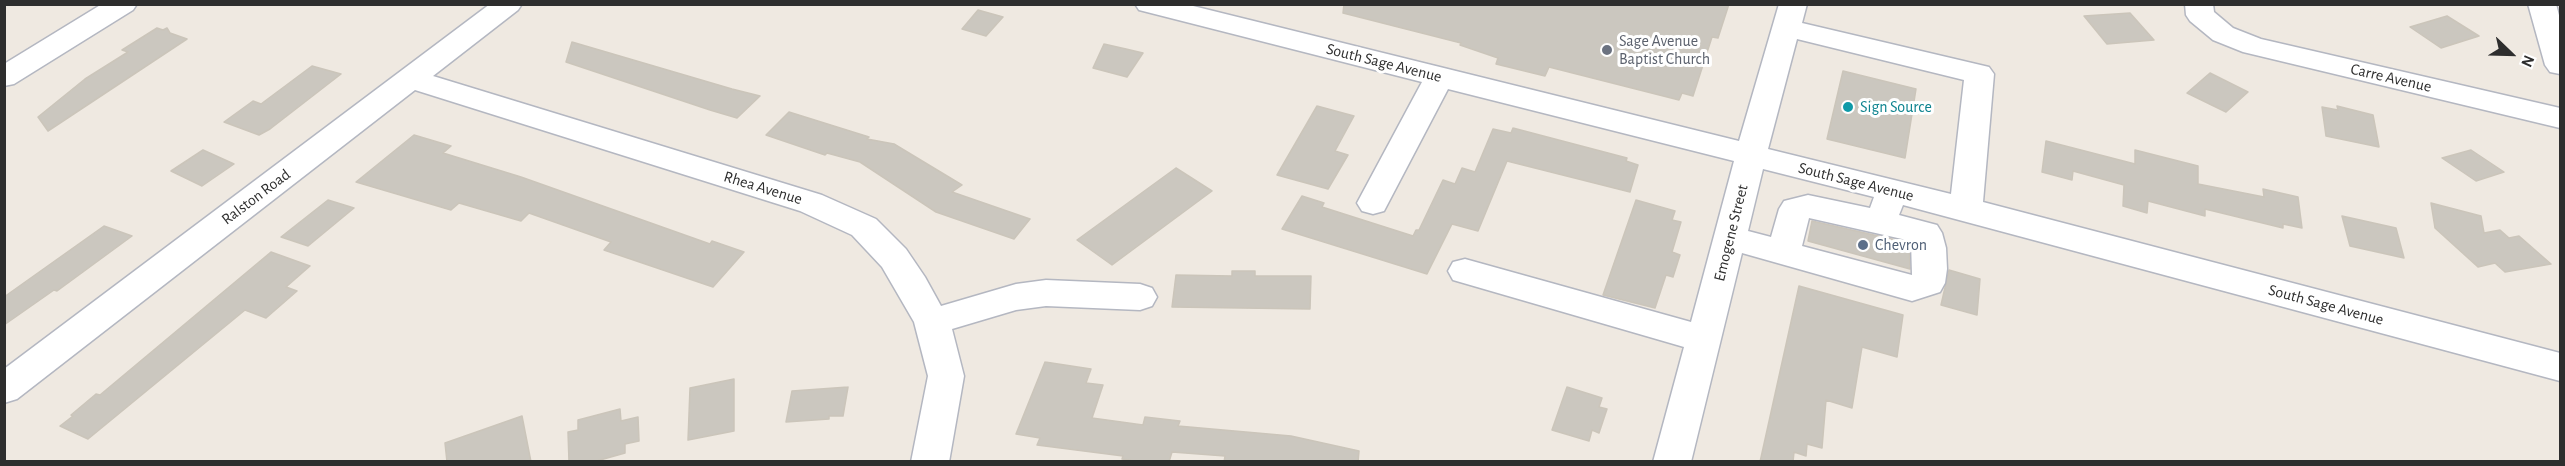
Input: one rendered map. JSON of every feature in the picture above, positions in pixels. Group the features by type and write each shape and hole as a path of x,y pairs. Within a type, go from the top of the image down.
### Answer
{"street":[{"path":"4,77 123,4"},
{"name":"Ralston Road","path":"4,389 508,4"},
{"name":"South Sage Avenue","path":"1149,4 1966,209 2560,368"},
{"name":"Carre Avenue","path":"2199,4 2200,15 2223,34 2253,46 2560,118"},
{"path":"2542,4 2560,65"},
{"path":"1790,16 1980,74 1966,209"},
{"name":"Emogene Street","path":"1672,462 1751,155 1790,16"},
{"path":"1373,203 1439,77"},
{"name":"Rhea Avenue","path":"411,79 811,203 864,227 894,258 913,286 932,322 946,376 930,462"},
{"path":"1880,222 1893,191"},
{"path":"1730,238 1784,253 1912,288 1928,283 1929,248 1925,233 1808,206 1795,209 1784,253"},
{"path":"1465,271 1703,339"},
{"path":"932,322 1016,297 1046,293 1140,297"}],"building":[{"path":"1344,4 1729,4 1718,38 1712,37 1693,96 1682,93 1679,100 1549,67 1545,76 1496,64 1498,58 1460,45 1461,43 1343,13"},
{"path":"978,10 1003,17 986,36 962,29"},
{"path":"2130,13 2154,40 2107,44 2084,16"},
{"path":"2447,16 2479,36 2441,48 2410,27"},
{"path":"157,28 163,30 167,28 170,33 187,39 48,131 38,117 85,79 128,52 122,50"},
{"path":"572,42 760,96 737,118 566,62"},
{"path":"1104,44 1143,53 1127,77 1093,68"},
{"path":"312,66 341,74 270,129 259,135 224,122 253,101 261,104"},
{"path":"1843,71 1916,89 1905,158 1827,139"},
{"path":"2210,73 2248,92 2226,112 2187,93"},
{"path":"1317,106 1354,116 1335,151 1348,155 1328,189 1277,175"},
{"path":"2337,106 2373,115 2379,147 2326,136 2322,107 2338,110"},
{"path":"789,112 869,137 867,139 894,144 962,185 952,192 1030,219 1014,239 936,212 860,162 827,153 825,155 766,135"},
{"path":"1513,128 1627,158 1626,161 1638,165 1630,192 1507,161 1478,231 1452,224 1427,274 1282,229 1302,196 1324,203 1322,207 1413,236 1416,230 1419,230 1443,180 1455,184 1462,168 1475,172 1493,129 1511,133"},
{"path":"414,135 451,146 443,153 521,177 710,244 712,241 744,252 713,287 604,250 611,242 529,213 521,221 459,203 451,210 356,182"},
{"path":"2046,141 2135,164 2135,150 2198,166 2198,184 2264,197 2263,189 2298,197 2302,228 2283,224 2283,228 2205,209 2205,216 2148,201 2147,213 2123,206 2124,185 2073,171 2072,180 2042,172"},
{"path":"203,150 234,164 202,186 171,171"},
{"path":"2471,150 2504,172 2476,181 2442,158"},
{"path":"1176,168 1212,191 1112,265 1077,240"},
{"path":"328,200 354,208 308,246 281,237"},
{"path":"1636,200 1675,211 1672,220 1681,222 1672,252 1680,255 1673,277 1666,275 1655,308 1603,295"},
{"path":"2431,203 2481,216 2484,233 2500,230 2509,238 2519,236 2551,264 2505,272 2495,263 2478,267 2435,228"},
{"path":"2342,216 2396,228 2404,258 2350,246"},
{"path":"1812,221 1909,243 1910,269 1808,241"},
{"path":"104,226 132,236 57,291 54,290 4,325 4,297"},
{"path":"271,252 310,266 286,287 297,291 266,318 245,310 88,439 60,426 96,394 100,395"},
{"path":"1949,270 1980,279 1977,315 1941,305"},
{"path":"1232,271 1255,271 1255,276 1311,276 1310,309 1172,307 1176,275 1232,276"},
{"path":"1799,286 1903,315 1897,357 1862,347 1852,408 1826,400 1822,448 1807,444 1806,456 1794,452 1793,462 1760,462"},
{"path":"1045,362 1091,369 1086,383 1103,385 1092,418 1143,425 1145,417 1180,421 1178,426 1291,436 1359,451 1358,462 1224,462 1225,456 1172,452 1169,462 1141,462 1122,459 1123,456 1037,445 1040,438 1016,434"},
{"path":"734,379 734,431 688,440 690,388"},
{"path":"848,387 843,416 786,422 792,391"},
{"path":"1567,387 1602,398 1599,407 1607,409 1599,433 1592,430 1589,441 1552,430"},
{"path":"620,409 621,421 638,417 639,441 625,444 625,453 593,462 569,462 568,432 578,430 578,420"},
{"path":"522,416 531,462 447,462 445,443"}],"place":[{"name":"Sage Avenue Baptist Church","path":"1607,50"},
{"name":"Sign Source","path":"1848,107"},
{"name":"Chevron","path":"1863,245"}]}
